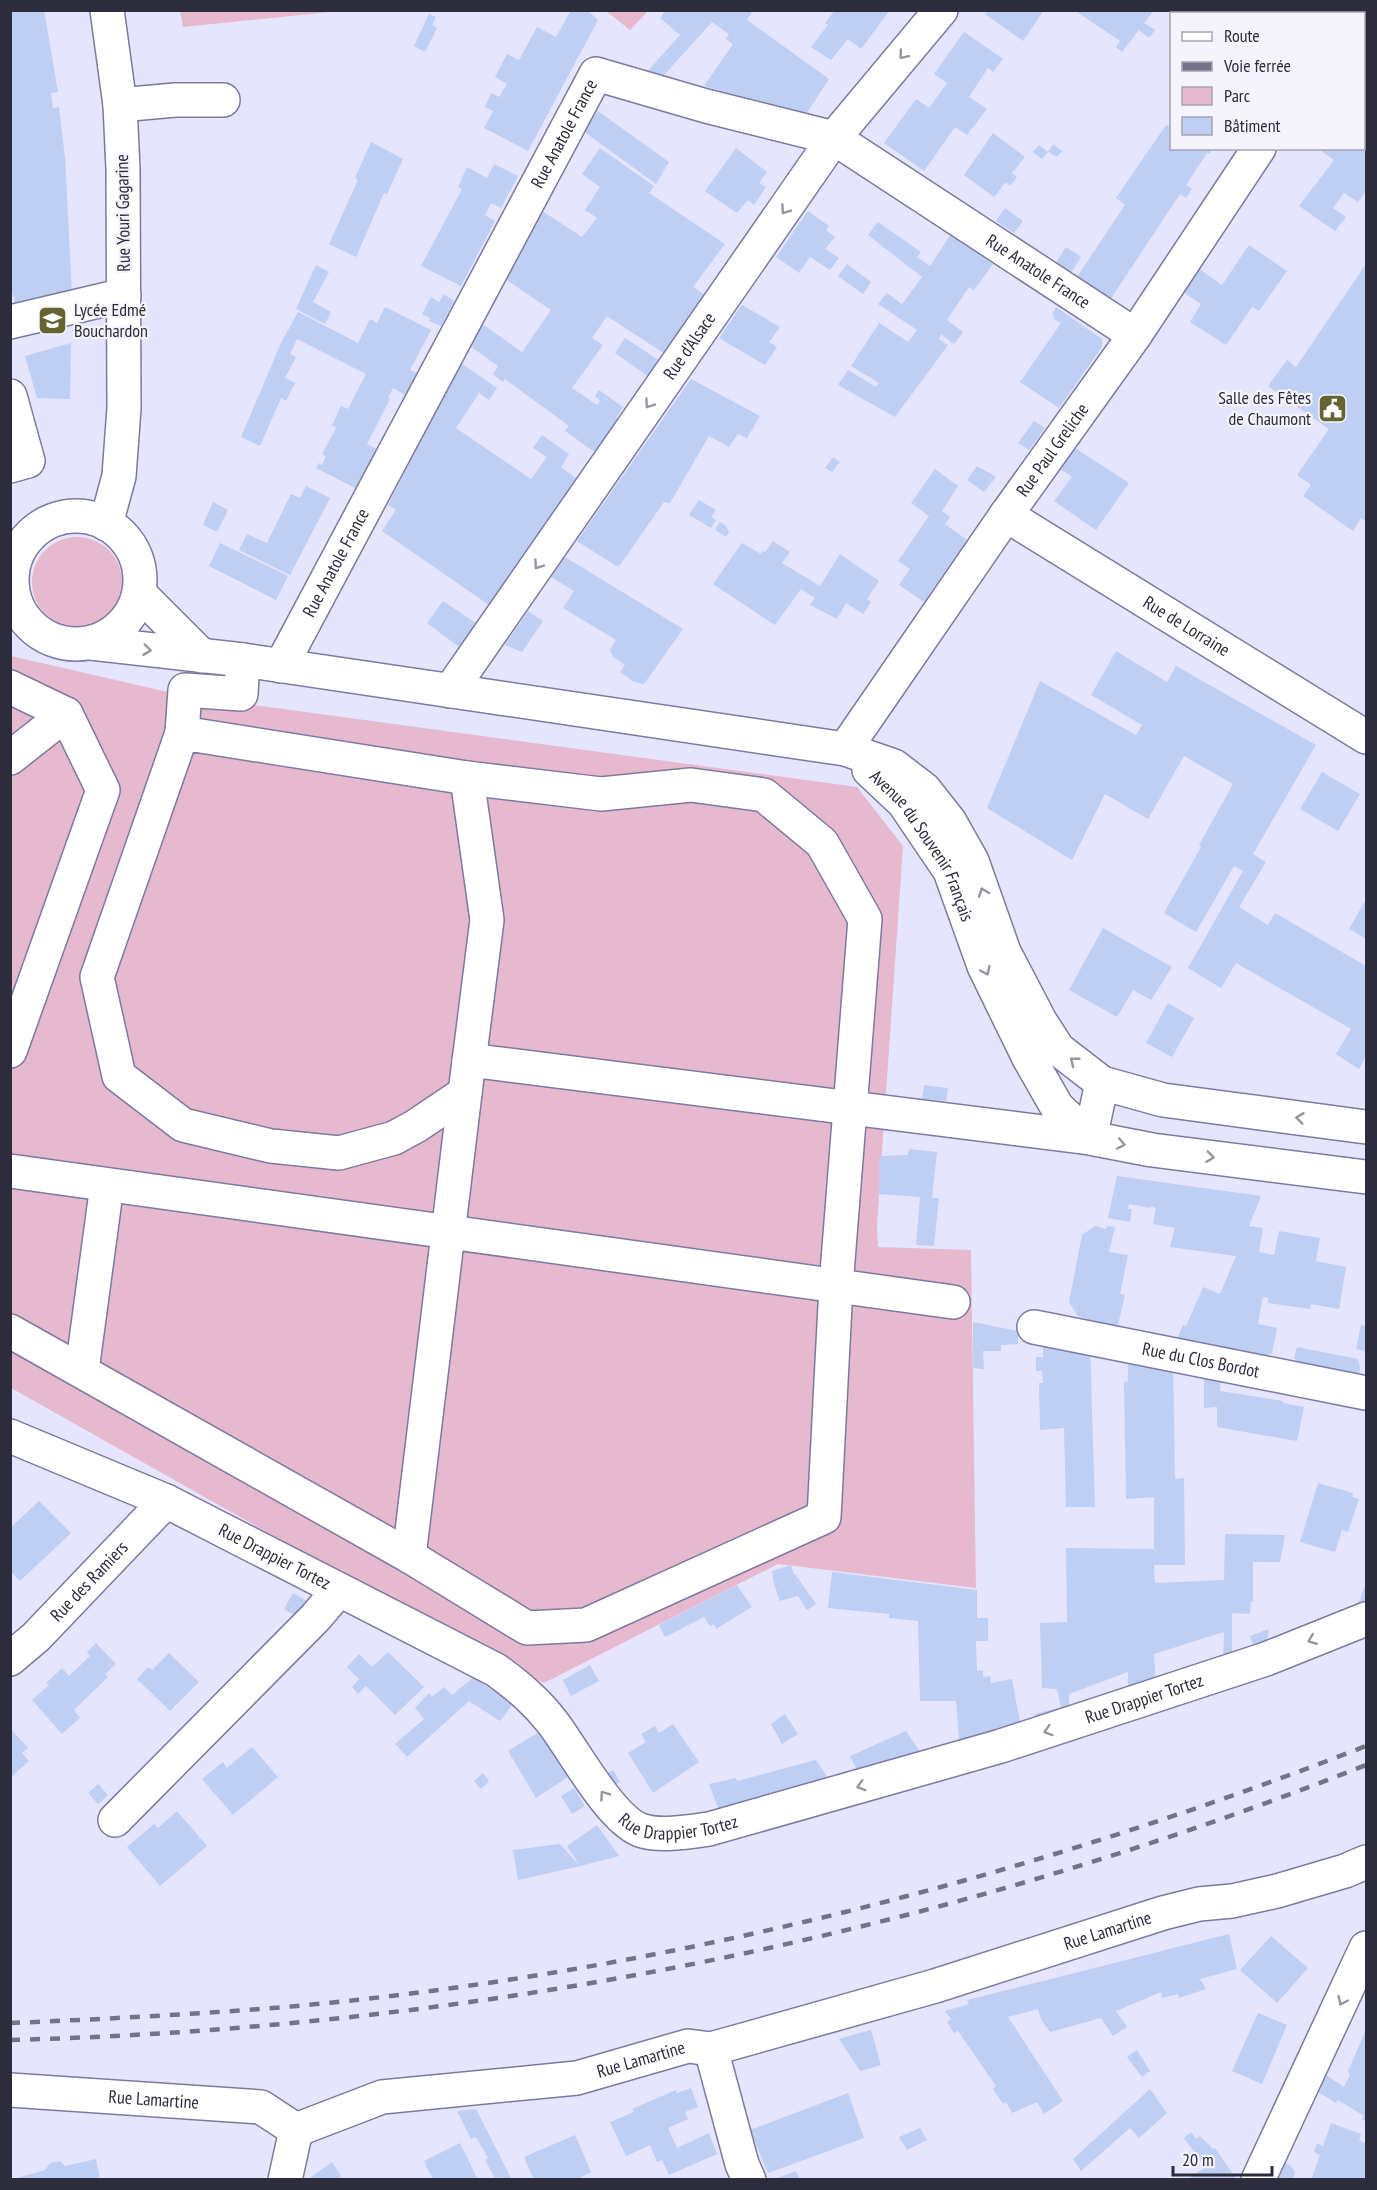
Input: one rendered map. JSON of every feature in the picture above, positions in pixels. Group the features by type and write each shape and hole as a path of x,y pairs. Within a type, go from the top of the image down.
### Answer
{"street":[{"name":"Rue Youri Gagarine","path":"106,524 119,476 124,408 123,169 120,105 107,10"},
{"name":"Rue d'Alsace","path":"450,691 834,138 941,10"},
{"name":"Rue Anatole France","path":"281,666 596,74 706,106 834,138 1135,335"},
{"path":"120,105 175,100 223,100"},
{"name":"Rue Paul Greliche","path":"845,748 1006,515 1135,335 1258,150"},
{"path":"10,322 124,294"},
{"path":"10,396 28,461 10,466"},
{"name":"Rue de Lorraine","path":"1006,515 1366,737"},
{"path":"91,643 108,636 122,625 133,610 139,593 140,573 135,553 123,536 106,524 89,517 72,516 54,520 38,528 25,541 13,558 12,572 16,614 51,639 71,644 91,643 243,660 845,748"},
{"path":"139,593 202,656"},
{"path":"243,660 241,694 186,690 182,733 97,977 119,1077 183,1125 271,1146 339,1153 394,1138 465,1093"},
{"path":"10,687 66,714 103,790 10,1051"},
{"path":"10,758 66,714"},
{"path":"10,1331 409,1556 527,1628 586,1625 824,1517 836,1286 866,919 822,843 764,795 691,785 601,794 467,778 182,733"},
{"name":"Avenue du Souvenir Français","path":"845,748 894,766 924,789 950,822 972,861 1004,952 1040,1021 1058,1049 1102,1083 1163,1100 1364,1121"},
{"name":"Avenue du Souvenir Français","path":"845,748 904,803 950,871 984,966 1029,1059 1057,1107 1090,1138"},
{"path":"409,1556 487,920 467,778"},
{"path":"470,1060 1090,1138 1152,1150 1366,1177"},
{"path":"1090,1138 1102,1083"},
{"path":"1330,1172 1364,1121"},
{"path":"10,1171 953,1302"},
{"path":"82,1370 107,1185"},
{"name":"Rue du Clos Bordot","path":"1034,1327 1366,1393"},
{"name":"Rue Drappier Tortez","path":"10,1436 166,1501 496,1670 528,1693 553,1723 617,1815 641,1830 671,1833 709,1829 1001,1746 1266,1659 1366,1619"},
{"name":"Rue des Ramiers","path":"10,1659 36,1637 166,1501"},
{"path":"115,1820 315,1618 339,1590"},
{"name":"Rue Lamartine","path":"10,2090 261,2107 296,2130 382,2097 578,2079 688,2046 711,2049 935,1986 1163,1913 1199,1904 1232,1901 1276,1891 1366,1862"},
{"path":"1258,2180 1366,1948"},
{"path":"711,2049 748,2180"},
{"path":"285,2180 296,2130"}],"green space":[{"path":"180,10 340,11 183,27"},
{"path":"606,11 648,11 630,30"},
{"path":"77,537 94,541 109,550 118,565 122,582 118,599 109,614 94,623 77,627 60,623 45,614 36,599 32,582 36,565 45,550 60,541"},
{"path":"11,656 181,695 857,787 903,846 877,1225 878,1247 971,1250 976,1588 778,1564 544,1683 382,1597 11,1388"}],"building":[{"path":"10,10 44,10 58,92 51,93 53,108 59,107 65,157 72,293 17,308 10,286"},
{"path":"571,10 587,10 598,20 528,151 484,128 493,111 485,107 491,93 499,97 507,84 495,77 507,54 519,60 537,27 556,37"},
{"path":"666,10 753,10 747,20 829,79 806,114 704,86 733,44 726,39 729,34 712,22 664,75 648,71 680,35 660,18"},
{"path":"835,10 890,10 861,49 848,39 831,60 811,47 828,25 825,23"},
{"path":"988,10 1044,10 1023,41 985,14"},
{"path":"1074,10 1154,10 1144,23 1155,30 1149,38 1139,30 1122,52 1116,47 1120,41"},
{"path":"1244,10 1303,10 1302,12 1246,12"},
{"path":"429,14 436,17 432,25 437,28 425,52 414,46"},
{"path":"964,32 1003,59 993,72 988,68 969,97 987,109 967,135 955,127 924,171 884,143 916,99 929,108 947,83 934,74"},
{"path":"598,111 669,162 656,184 583,131"},
{"path":"1366,118 1366,191 1358,202 1344,193 1333,208 1346,217 1335,231 1299,206 1334,160 1320,150 1365,150"},
{"path":"1166,125 1170,128 1170,150 1212,150 1209,154 1207,153 1186,185 1192,189 1186,198 1180,194 1110,300 1077,277 1125,205 1116,198"},
{"path":"993,133 1025,157 1012,173 1017,177 1010,186 1006,182 994,197 964,175"},
{"path":"371,142 403,159 387,194 384,193 356,257 329,244 358,180 355,178"},
{"path":"1053,144 1062,151 1057,157 1048,152"},
{"path":"1039,145 1048,152 1042,159 1033,152"},
{"path":"600,148 654,186 649,193 725,244 693,287 705,295 665,354 607,316 592,338 603,345 572,388 597,405 600,401 595,396 599,390 623,407 616,418 619,420 596,453 565,431 569,426 505,379 503,382 493,374 498,366 470,346 482,324 522,352 551,310 505,279 541,210 582,237 597,218 585,210 600,187 582,174"},
{"path":"736,148 767,172 759,183 766,187 754,205 748,200 737,213 705,191"},
{"path":"494,164 518,176 501,208 491,203 485,215 495,221 461,286 421,266 462,189 458,187 467,167 487,178"},
{"path":"1005,208 1023,221 1014,233 996,221"},
{"path":"808,211 829,226 826,230 835,237 825,249 839,258 830,270 810,257 799,273 776,257"},
{"path":"878,222 921,252 917,257 930,266 951,234 993,264 974,290 969,287 947,320 963,332 954,344 941,334 939,339 948,345 895,417 838,385 848,370 876,387 879,383 851,366 879,323 908,342 917,330 878,304 887,293 902,304 922,277 868,235"},
{"path":"1249,245 1287,271 1259,311 1252,307 1226,345 1190,322 1201,304 1183,292 1199,269 1222,285"},
{"path":"1066,247 1081,257 1071,273 1056,263"},
{"path":"847,264 871,282 863,294 838,276"},
{"name":"Salle des Fêtes de Chaumont","path":"1366,264 1366,522 1361,518 1353,531 1303,496 1311,485 1297,475 1329,429 1268,386 1287,360 1296,367"},
{"path":"316,265 329,272 313,302 331,312 325,324 296,309"},
{"path":"444,294 454,301 441,326 429,321 430,318 422,314 431,297 439,302"},
{"path":"742,305 780,327 769,342 777,347 765,365 719,338"},
{"path":"385,307 431,330 410,370 417,373 405,395 393,388 388,398 390,399 367,444 377,449 357,489 316,468 319,463 322,465 326,456 322,454 336,428 332,425 341,406 348,409 366,374 297,339 290,354 296,357 285,378 295,383 286,401 281,398 260,446 241,437 281,343 298,312 358,343 370,319 377,323"},
{"path":"1056,307 1102,339 1102,347 1059,408 1020,382 1061,323 1054,319 1053,313"},
{"path":"625,338 660,361 649,377 615,353"},
{"path":"71,343 70,399 37,398 25,356"},
{"path":"461,363 497,388 489,400 479,393 456,428 531,479 547,457 533,448 542,435 569,454 561,467 577,479 489,605 382,531 396,510 388,505"},
{"path":"691,379 760,416 747,438 738,434 729,447 709,436 670,503 664,502 620,565 616,566 577,541"},
{"path":"1034,421 1045,428 1029,450 1018,443"},
{"path":"1075,448 1129,483 1096,530 1054,501 1072,477 1060,469"},
{"path":"833,457 840,462 832,472 825,468"},
{"path":"977,466 996,477 984,492 967,480"},
{"path":"935,469 958,486 942,511 950,517 945,524 967,540 924,602 899,585 910,569 898,561 929,516 911,503"},
{"path":"306,486 330,498 290,575 239,550 247,534 267,543 291,494 300,498"},
{"path":"699,500 716,510 711,517 716,520 711,528 689,515"},
{"path":"213,502 228,510 217,532 203,525"},
{"path":"720,522 729,532 726,537 715,530"},
{"path":"773,541 790,552 782,563 820,586 840,554 879,581 867,599 871,602 863,614 846,603 837,619 810,605 815,598 801,589 775,625 713,584 742,543 761,554"},
{"path":"220,543 288,576 276,600 209,566"},
{"path":"565,557 683,629 644,684 634,682 620,672 625,665 613,657 610,650 616,640 563,608 574,591 551,577"},
{"path":"443,601 476,623 459,647 427,623"},
{"path":"528,611 543,621 522,652 505,645"},
{"path":"1116,651 1167,682 1176,666 1316,745 1253,854 1266,862 1239,907 1268,925 1275,913 1366,966 1366,1056 1359,1069 1336,1054 1351,1029 1236,963 1221,988 1188,968 1243,871 1234,866 1196,932 1164,913 1233,784 1184,756 1148,819 1105,794 1072,860 987,808 1040,681 1136,735 1142,725 1091,695"},
{"path":"1322,772 1360,794 1338,831 1300,809"},
{"path":"1366,899 1366,939 1349,929"},
{"path":"1103,928 1172,967 1151,1000 1133,990 1117,1017 1069,990"},
{"path":"1168,1003 1194,1018 1172,1057 1146,1043"},
{"path":"924,1085 948,1088 946,1101 922,1099"},
{"path":"909,1149 937,1152 932,1198 939,1198 934,1246 916,1245 920,1197 879,1194 879,1156 908,1155"},
{"path":"1117,1176 1261,1196 1249,1226 1263,1228 1259,1252 1274,1255 1279,1231 1320,1238 1316,1261 1346,1267 1339,1309 1311,1304 1310,1309 1268,1303 1268,1298 1263,1297 1258,1324 1277,1328 1272,1353 1256,1360 1174,1345 1183,1325 1186,1326 1203,1287 1220,1294 1236,1256 1170,1247 1175,1228 1153,1224 1156,1208 1151,1206 1151,1208 1129,1204 1128,1209 1132,1209 1130,1222 1108,1218"},
{"path":"1095,1226 1106,1229 1107,1226 1115,1227 1109,1252 1128,1255 1120,1294 1125,1295 1116,1333 1086,1327 1088,1319 1078,1316 1069,1302 1082,1235"},
{"path":"973,1322 1018,1331 1018,1344 1001,1345 1001,1351 983,1351 984,1369 973,1368"},
{"path":"1361,1325 1366,1326 1366,1351 1356,1349"},
{"path":"1043,1336 1090,1344 1095,1507 1066,1507 1064,1428 1040,1430 1039,1383 1043,1383 1042,1371 1036,1371 1036,1357 1043,1357"},
{"path":"1297,1347 1358,1359 1360,1368 1358,1380 1306,1370 1294,1358"},
{"path":"1173,1361 1175,1479 1184,1478 1185,1565 1154,1565 1155,1583 1224,1580 1225,1534 1285,1535 1280,1562 1253,1562 1253,1602 1251,1601 1250,1614 1232,1613 1232,1660 1223,1663 1224,1632 1154,1654 1156,1685 1128,1694 1128,1672 1069,1694 1069,1713 1037,1723 1035,1714 1061,1707 1057,1689 1042,1688 1040,1623 1067,1622 1066,1548 1154,1549 1154,1497 1126,1499 1124,1382 1128,1381 1128,1363"},
{"path":"1204,1367 1221,1370 1220,1391 1283,1401 1283,1403 1304,1407 1297,1441 1217,1427 1217,1407 1204,1408"},
{"path":"1318,1483 1353,1493 1352,1497 1359,1499 1348,1532 1342,1530 1335,1552 1300,1542"},
{"path":"39,1501 71,1533 20,1581 10,1571 10,1528"},
{"path":"791,1565 794,1575 816,1604 807,1610 798,1596 780,1601 772,1571"},
{"path":"832,1572 977,1590 977,1618 988,1618 988,1641 976,1641 977,1671 983,1670 983,1677 990,1676 991,1683 1012,1679 1021,1728 959,1740 956,1701 920,1701 918,1621 889,1618 889,1614 828,1608"},
{"path":"1366,1583 1366,1608 1355,1613"},
{"path":"737,1585 752,1607 716,1629 714,1624 710,1626 704,1617 665,1637 659,1625"},
{"path":"293,1593 310,1603 297,1617 284,1609"},
{"path":"1269,1629 1266,1647 1262,1649 1252,1643 1250,1636"},
{"path":"96,1643 116,1664 105,1674 108,1677 74,1710 80,1718 62,1734 32,1700 49,1685 46,1683 62,1668 69,1676 90,1656 87,1652"},
{"path":"388,1652 424,1687 395,1715 366,1686 358,1694 352,1687 359,1679 347,1667 359,1654 372,1667"},
{"path":"169,1653 199,1682 170,1711 137,1679 148,1667 152,1670"},
{"path":"590,1665 599,1681 571,1696 563,1680"},
{"path":"473,1678 504,1697 512,1705 500,1721 469,1701 407,1757 395,1744 424,1719 415,1708 429,1693 432,1697 444,1687 452,1695"},
{"path":"785,1714 798,1734 782,1744 771,1724"},
{"path":"673,1724 699,1762 653,1793 628,1753 646,1742 641,1734 655,1726 659,1733"},
{"path":"10,1728 28,1748 22,1753 29,1761 10,1778"},
{"path":"906,1731 925,1759 860,1777 850,1756"},
{"path":"539,1732 568,1777 536,1798 508,1751"},
{"path":"252,1747 278,1777 233,1815 202,1779 223,1762 227,1768"},
{"path":"816,1760 832,1784 720,1813 709,1784 736,1778 737,1781"},
{"path":"613,1770 620,1782 609,1788 605,1774"},
{"path":"483,1773 489,1781 481,1789 474,1781"},
{"path":"98,1784 108,1795 98,1804 88,1793"},
{"path":"574,1788 585,1806 572,1814 561,1796"},
{"path":"177,1811 207,1846 160,1886 127,1847 154,1824 158,1828"},
{"path":"597,1825 619,1856 580,1866 567,1846"},
{"path":"560,1844 580,1866 518,1880 513,1850"},
{"path":"1229,1934 1237,1969 1200,1979 1206,1989 1179,1998 1178,1994 1162,1998 1161,1992 1116,2011 1127,2027 1113,2036 1101,2018 1050,2032 1041,2019 1038,2009 1008,2017 1063,2101 1044,2114 1037,2102 1012,2113 1006,2102 1003,2104 993,2089 996,2086 958,2031 954,2033 947,2022 951,2019 945,2011 969,2004 967,2000"},
{"path":"1271,1936 1308,1968 1277,2003 1240,1970"},
{"path":"1258,2013 1287,2025 1262,2084 1232,2071"},
{"path":"871,2030 881,2065 860,2071 839,2039"},
{"path":"1366,2030 1366,2122 1362,2119 1364,2116 1338,2100 1336,2103 1315,2090 1323,2073 1344,2087 1350,2075 1348,2071"},
{"path":"1137,2050 1150,2071 1142,2077 1127,2057"},
{"path":"691,2088 698,2107 685,2112 688,2119 668,2128 677,2148 709,2133 717,2154 669,2175 662,2160 657,2162 650,2145 626,2156 610,2122 634,2112 632,2109 676,2090 677,2093"},
{"path":"1150,2089 1167,2113 1139,2138 1130,2128 1081,2171 1073,2159"},
{"path":"848,2093 864,2138 768,2173 750,2130"},
{"path":"476,2109 512,2180 503,2180 502,2177 496,2180 485,2160 488,2158 476,2137 471,2139 457,2111"},
{"path":"1331,2123 1361,2134 1359,2140 1366,2143 1364,2179 1360,2177 1359,2180 1311,2180 1320,2155 1314,2152 1317,2143 1323,2146"},
{"path":"920,2128 927,2140 907,2150 899,2137"},
{"path":"1191,2132 1196,2139 1200,2136 1213,2149 1215,2148 1237,2180 1191,2180 1190,2178 1205,2167 1184,2138"},
{"path":"575,2135 591,2172 575,2180 534,2180 524,2157"},
{"path":"460,2143 478,2180 433,2180 424,2161"},
{"path":"96,2159 100,2180 10,2180 45,2170 50,2163 60,2161 65,2166"},
{"path":"332,2162 341,2176 337,2180 307,2180"},
{"path":"1284,2162 1295,2172 1293,2180 1277,2180"},
{"path":"796,2171 800,2180 775,2180 775,2179"}],"railway":[{"path":"10,2023 261,2009 434,1991 570,1970 706,1944 840,1913 974,1878 1106,1838 1237,1794 1366,1746"},
{"path":"10,2040 185,2032 358,2016 530,1993 700,1962 869,1924 1036,1879 1202,1826 1366,1765"}],"place":[{"name":"Lycée Edmé Bouchardon","path":"53,320"},
{"name":"Salle des Fêtes de Chaumont","path":"1332,408"}]}
